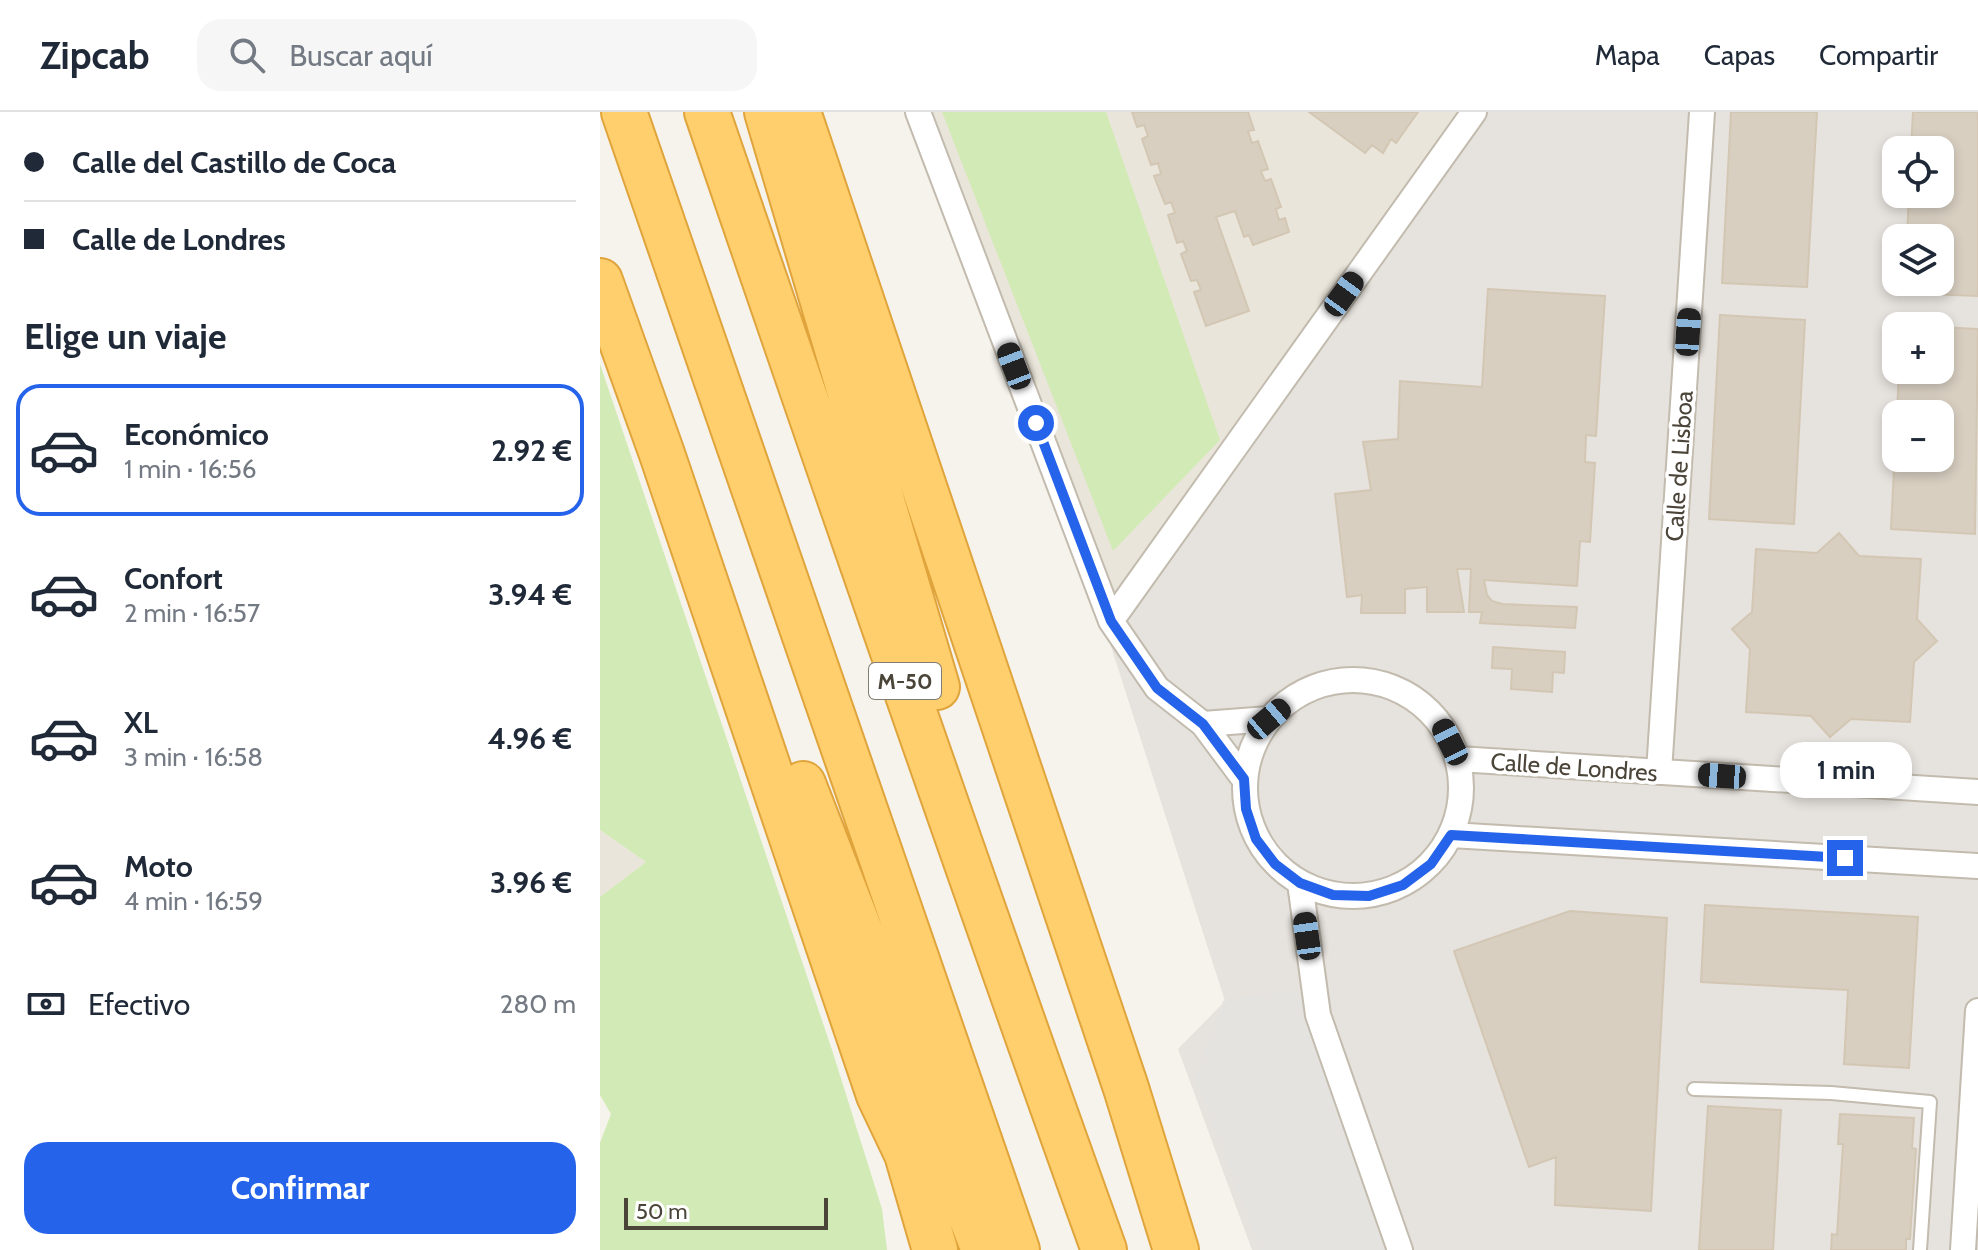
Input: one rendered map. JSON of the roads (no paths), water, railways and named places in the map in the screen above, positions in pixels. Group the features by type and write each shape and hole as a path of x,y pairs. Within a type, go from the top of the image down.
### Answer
{"highway":[{"path":"624,112 1017,1250"},
{"name":"M-50","path":"707,112 968,871 1104,1250"},
{"path":"767,112 950,732 989,859 1095,1174 1114,1250"},
{"path":"798,112 1126,1088 1176,1250"},
{"path":"600,281 662,454 879,1095 907,1154 935,1250"},
{"path":"662,454 734,610 984,1250"},
{"path":"1126,1088 1190,1250"},
{"path":"879,1095 908,1250"}],"street":[{"path":"918,112 1111,621 1157,688 1203,724 1244,779"},
{"path":"1111,621 1474,112"},
{"name":"Calle de Lisboa","path":"1659,772 1702,112"},
{"path":"1336,681 1376,682 1412,697 1441,724 1458,759 1462,798 1451,835 1431,864 1403,885 1369,896 1333,895 1300,883 1275,864 1256,839 1246,809 1244,779 1252,747 1269,719 1299,694 1336,681"},
{"path":"1203,724 1269,719"},
{"name":"Calle de Londres","path":"1458,759 1978,792"},
{"path":"1451,835 1978,866"},
{"path":"1300,883 1318,1015 1400,1250"},
{"path":"1963,1250 1975,1116 1978,1011"}],"lane":[{"path":"1694,1089 1831,1093 1930,1102 1920,1250"}]}
